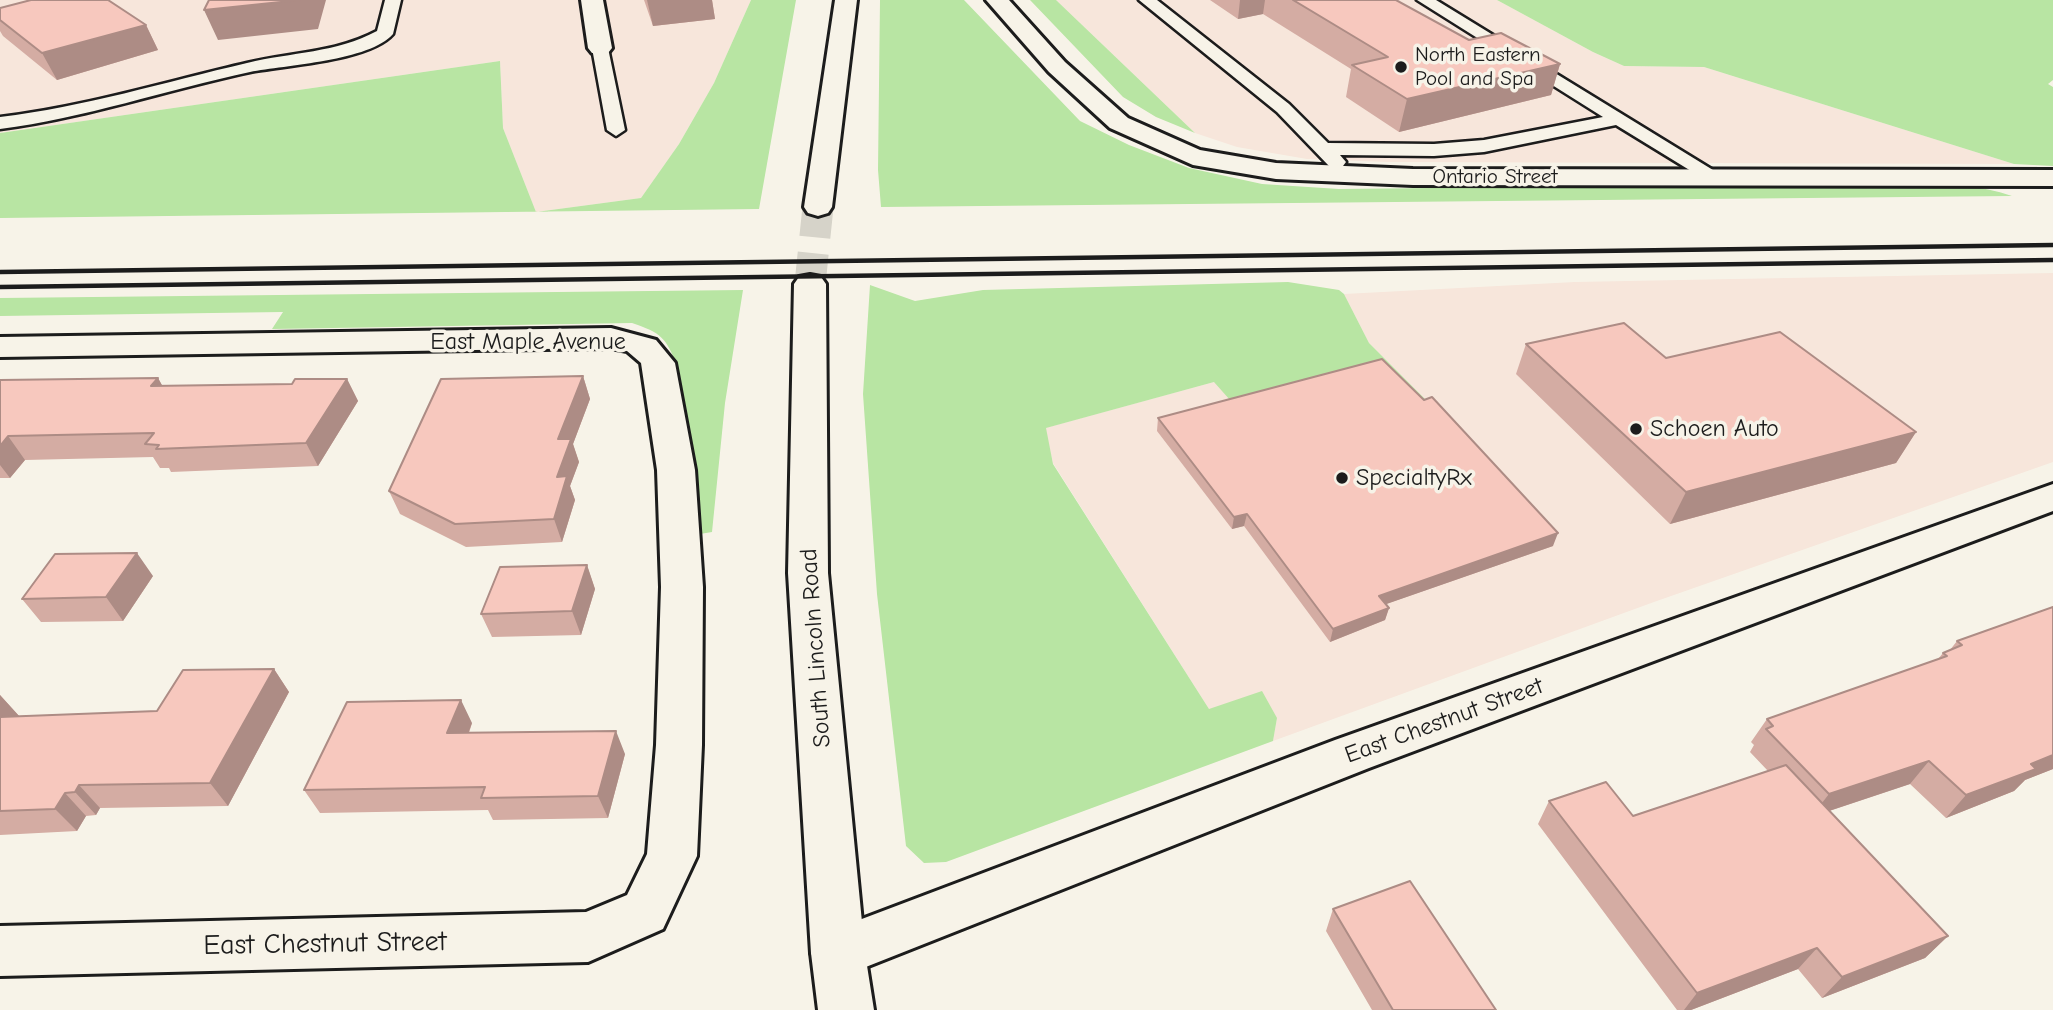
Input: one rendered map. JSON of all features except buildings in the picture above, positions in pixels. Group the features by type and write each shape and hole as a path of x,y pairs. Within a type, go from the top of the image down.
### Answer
{"street":[{"path":"592,0 600,48"},
{"path":"818,207 846,0"},
{"name":"Ontario Street","path":"997,0 1057,66 1119,122 1193,157 1276,171 1716,178 2053,178"},
{"name":"South Lincoln Road","path":"810,284 808,573 838,953 846,1010"},
{"name":"East Maple Avenue","path":"0,347 611,338 635,342 652,351 658,363 676,470 682,587 679,745 672,856 645,912"},
{"name":"East Chestnut Street","path":"838,953 1352,754 2053,497"},
{"name":"East Chestnut Street","path":"0,951 588,937 645,912"}],"lane":[{"path":"0,122 50,117 226,73 323,56 362,46 385,34 393,0"},
{"path":"1147,0 1283,108 1348,174"},
{"path":"1424,0 1716,178"},
{"path":"600,48 616,130"},
{"path":"1323,149 1434,150 1484,146 1619,119"}],"shaded area":[{"path":"0,0 751,0 714,83 679,144 641,198 536,212 503,128 500,61 0,133"},
{"path":"1056,0 1497,0 1624,66 1704,67 2014,164 1387,162 1307,159 1237,147 1195,133"},
{"path":"2053,273 2053,462 1654,602 1273,741 1277,718 1209,709 1053,463 1045,428 1214,382 1425,399 1369,343 1344,294 1575,282"}],"green space":[{"path":"751,0 796,0 759,209 539,212 641,198 679,144 714,83"},
{"path":"880,0 964,0 1080,121 1129,145 1189,168 1262,184 1339,189 1916,183 1976,187 2012,196 881,207 878,170"},
{"path":"1030,0 1056,0 1195,133 1156,117 1123,97"},
{"path":"1497,0 2053,0 2053,80 2048,84 2053,87 2053,166 2014,164 1704,67 1624,66"},
{"path":"500,61 503,128 536,212 0,218 0,133"},
{"path":"1288,282 1339,290 1344,294 1369,343 1426,400 1238,409 1214,382 1046,428 1053,464 1209,709 1262,691 1277,718 1273,741 946,862 924,863 906,846 877,594 863,394 870,285 915,301 983,290"},
{"path":"743,290 725,403 712,532 700,534 677,366 661,337 632,323 272,329 283,312 0,316 0,298"}],"tunnel":[{"path":"810,284 818,207"}],"railway":[{"path":"0,272 2053,245"},
{"path":"0,287 2053,260"}],"place":[{"name":"North Eastern Pool and Spa","path":"1401,67"},
{"name":"Schoen Auto","path":"1636,429"},
{"name":"SpecialtyRx","path":"1342,478"}]}
